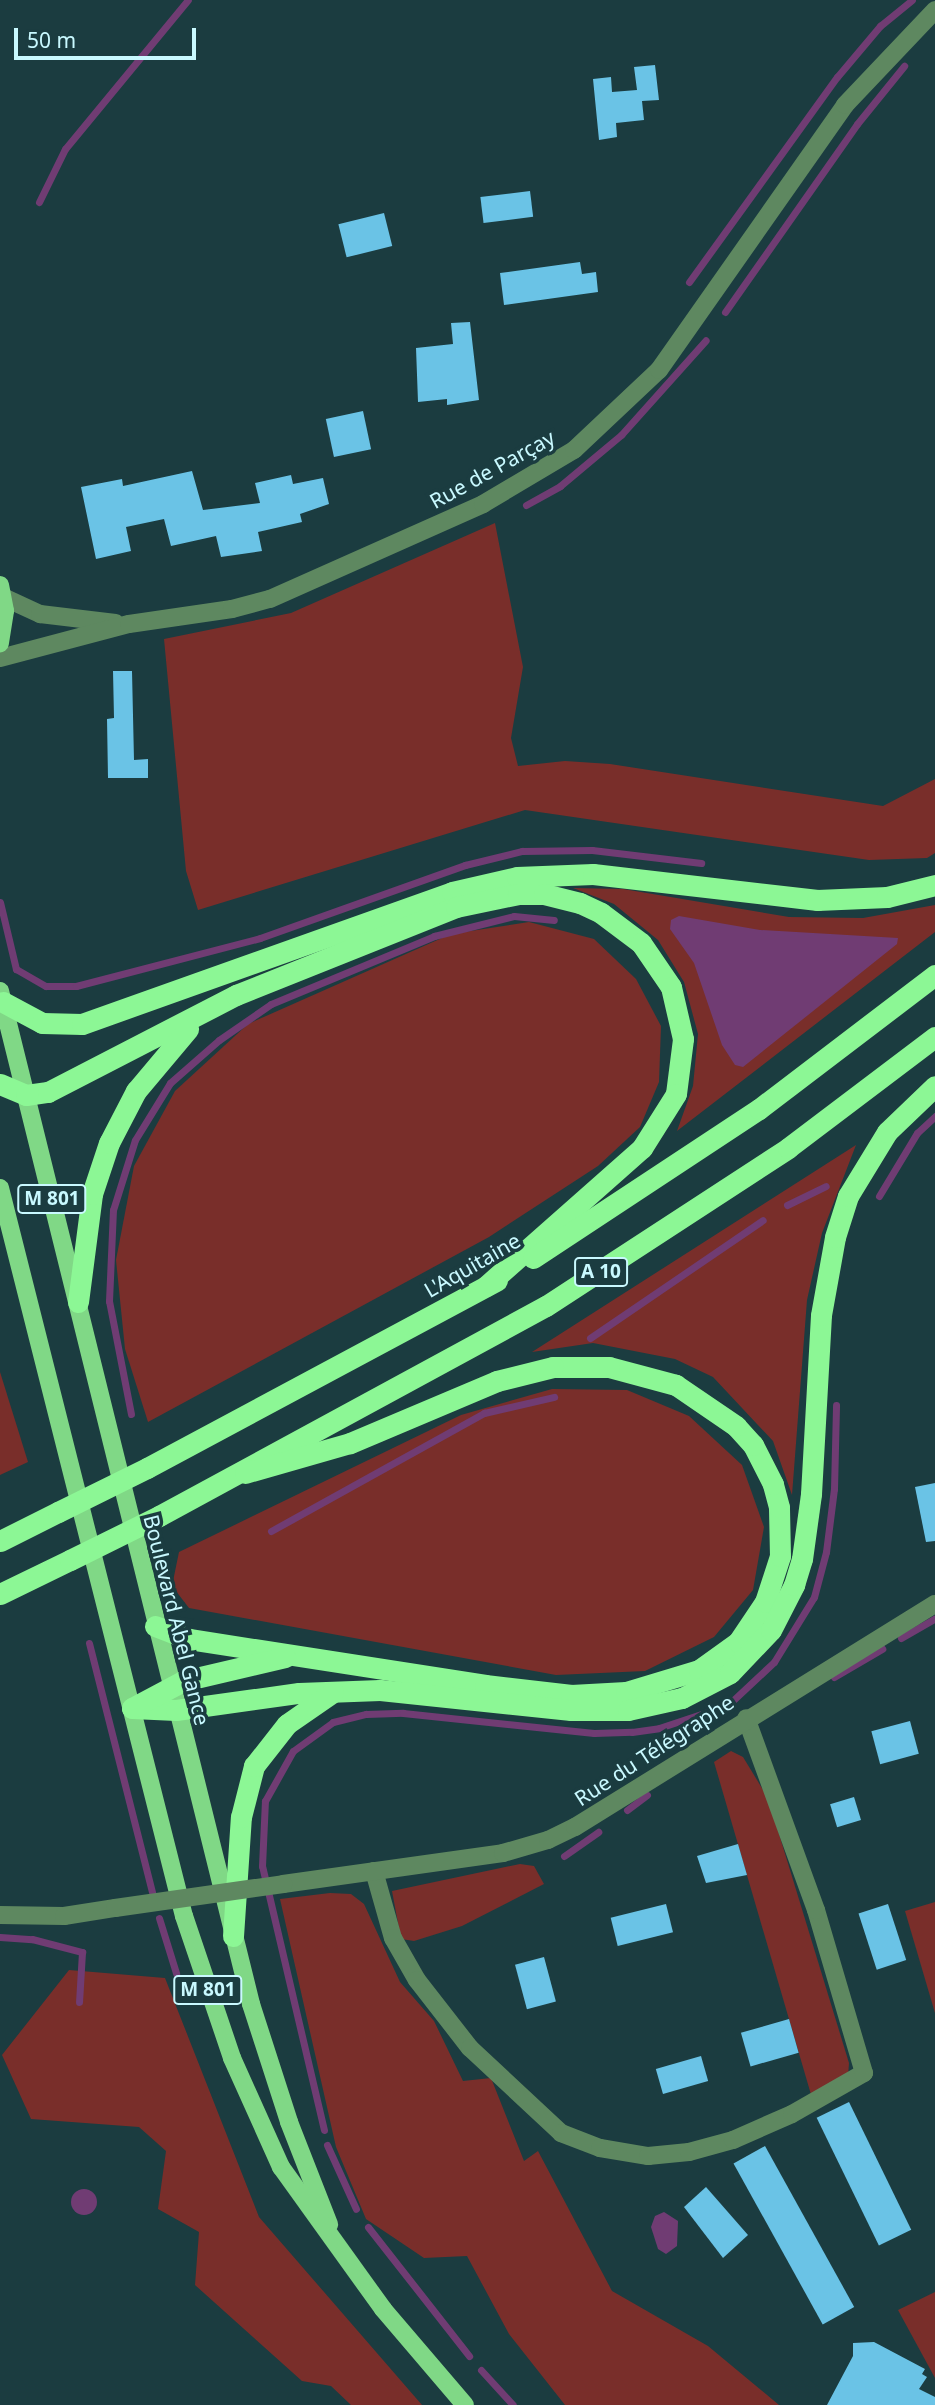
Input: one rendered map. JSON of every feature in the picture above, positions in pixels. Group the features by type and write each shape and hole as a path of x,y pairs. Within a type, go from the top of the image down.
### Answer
{"highway":[{"path":"1,997 42,1023 59,1027 82,1024 452,892 517,877 593,874 817,900 887,897 935,885"},
{"path":"0,1084 26,1095 72,1083 236,995 351,945 490,898 518,894 565,898 601,913 641,943 671,987 679,1012 683,1062 676,1094 642,1148 485,1286"},
{"name":"L'Aquitaine","path":"0,1541 147,1468 485,1286 602,1215 759,1109 935,975"},
{"path":"78,1302 92,1194 108,1143 136,1091 196,1018"},
{"name":"A 10","path":"0,1594 245,1473 463,1355 628,1255 788,1148 935,1037"},
{"path":"132,1708 176,1710 336,1691 408,1692 571,1710 628,1710 682,1698 730,1673 752,1654 783,1610 802,1559 811,1494 821,1315 835,1237 848,1196 887,1132 935,1086"},
{"path":"155,1626 189,1639 571,1695 626,1692 675,1681 729,1650 765,1602 780,1556 779,1507 773,1484 753,1445 700,1397 654,1376 581,1365 497,1381 350,1443 245,1473"},
{"path":"132,1708 170,1686 297,1654"},
{"path":"233,1936 241,1817 254,1766 287,1724 336,1691"}],"main road":[{"path":"0,643 2,591"},
{"name":"Boulevard Abel Gance","path":"1,997 233,1936 277,2088 338,2250"},
{"name":"Boulevard Abel Gance","path":"0,1188 184,1916 232,2057 281,2167 338,2250 465,2405"}],"street":[{"name":"Rue de Parçay","path":"0,658 129,624 232,610 300,587 483,504 574,450 659,370 845,105 935,10"},
{"name":"Rue de Parçay","path":"2,591 40,614 129,624"},
{"name":"Rue du Télégraphe","path":"0,1914 64,1916 503,1853 548,1840 575,1827 746,1718 935,1604"},
{"path":"374,1871 393,1938 411,1972 470,2048 561,2133 631,2154 689,2152 733,2140 792,2114 864,2074 817,1910 746,1718"}],"shaded area":[{"path":"495,523 523,667 511,738 518,766 565,761 610,764 883,806 935,779 935,853 927,858 869,860 525,810 198,910 186,871 164,639 291,613"},
{"path":"573,888 623,889 789,917 863,918 935,905 935,932 677,1131 693,1086 698,1034 684,982 658,940 614,904"},
{"path":"679,916 760,930 898,938 897,944 743,1067 735,1065 722,1045 694,963 670,929 671,920"},
{"path":"529,922 594,939 636,979 661,1026 659,1082 640,1127 598,1166 489,1237 148,1422 125,1349 116,1260 134,1166 175,1091 248,1024 451,934"},
{"path":"856,1145 822,1233 807,1300 792,1495 773,1441 713,1377 675,1359 593,1343 532,1352"},
{"path":"0,1372 28,1462 0,1475"},
{"path":"552,1389 627,1390 689,1416 742,1465 764,1527 753,1590 714,1637 645,1671 556,1675 189,1608 172,1586 179,1552 461,1415"},
{"path":"731,1751 743,1757 768,1798 849,2063 848,2077 812,2098 714,1762"},
{"path":"520,1864 534,1866 544,1884 462,1926 414,1941 401,1939 392,1891"},
{"path":"330,1893 351,1894 364,1904 400,1982 434,2021 463,2081 491,2078 524,2161 538,2151 612,2291 708,2346 779,2405 565,2405 509,2334 467,2256 424,2258 366,2219 336,2147 280,1899"},
{"path":"935,1902 935,2013 905,1911"},
{"path":"69,1970 165,1978 259,2217 422,2405 351,2405 331,2386 302,2381 195,2285 199,2232 158,2209 166,2151 139,2127 31,2119 2,2055"},
{"path":"84,2189 93,2193 97,2202 93,2211 84,2215 75,2211 71,2202 75,2193"},
{"path":"664,2212 678,2221 677,2246 666,2254 658,2249 651,2227 655,2216"},
{"path":"935,2292 935,2378 898,2310"}],"building":[{"path":"655,65 659,100 642,101 644,120 616,123 617,137 599,140 593,79 611,77 612,92 637,90 634,67"},
{"path":"530,191 533,217 484,223 480,197"},
{"path":"384,213 392,246 347,257 338,224"},
{"path":"580,262 582,274 596,272 598,292 504,305 500,273"},
{"path":"470,322 479,400 447,405 447,399 418,402 416,348 453,344 451,323"},
{"path":"363,411 371,449 334,457 326,419"},
{"path":"192,471 203,510 260,503 255,483 291,475 293,484 323,478 329,504 300,514 302,522 258,532 262,551 221,557 216,536 171,546 164,519 126,527 131,551 96,559 81,487 122,479 123,486"},
{"path":"113,671 132,671 134,760 148,759 148,778 108,778 107,719 114,718"},
{"path":"935,1483 935,1541 926,1542 915,1487"},
{"path":"910,1721 919,1754 880,1764 871,1731"},
{"path":"854,1797 861,1820 837,1827 830,1804"},
{"path":"738,1844 747,1875 706,1883 697,1856"},
{"path":"666,1904 673,1932 618,1946 611,1918"},
{"path":"888,1904 906,1960 877,1970 859,1914"},
{"path":"544,1957 556,2001 527,2009 515,1965"},
{"path":"789,2019 799,2053 751,2066 741,2033"},
{"path":"701,2056 708,2081 663,2094 656,2069"},
{"path":"849,2102 911,2230 879,2245 817,2118"},
{"path":"765,2146 854,2307 823,2324 734,2163"},
{"path":"706,2187 748,2235 723,2258 684,2207"},
{"path":"874,2342 925,2369 922,2374 927,2377 919,2389 935,2397 935,2405 827,2405 853,2356 853,2343"}],"waterway":[{"path":"39,202 65,149 188,0"},
{"path":"689,282 837,77 880,26 912,0"},
{"path":"725,312 857,124 904,66"},
{"path":"526,505 560,486 621,435 706,340"},
{"path":"0,902 16,969 46,986 76,986 260,938 465,865 522,851 592,850 701,863"},
{"path":"131,1414 109,1301 113,1210 135,1140 170,1083 219,1040 271,1004 434,936 514,916 554,920"},
{"path":"879,1196 917,1133 935,1116"},
{"path":"787,1205 826,1186"},
{"path":"590,1338 763,1220"},
{"path":"271,1531 484,1413 554,1397"},
{"path":"324,2130 262,1866 265,1801 293,1751 333,1722 366,1714 403,1713 594,1733 659,1728 728,1705 774,1662 814,1597 826,1552 834,1489 836,1405"},
{"path":"901,1638 935,1618"},
{"path":"89,1643 152,1892"},
{"path":"834,1677 882,1649"},
{"path":"627,1810 647,1795"},
{"path":"564,1856 598,1832"},
{"path":"159,1918 176,1973"},
{"path":"0,1937 32,1939 82,1952 79,2002"},
{"path":"327,2145 356,2209"},
{"path":"368,2227 469,2356"},
{"path":"481,2370 513,2405"}]}
